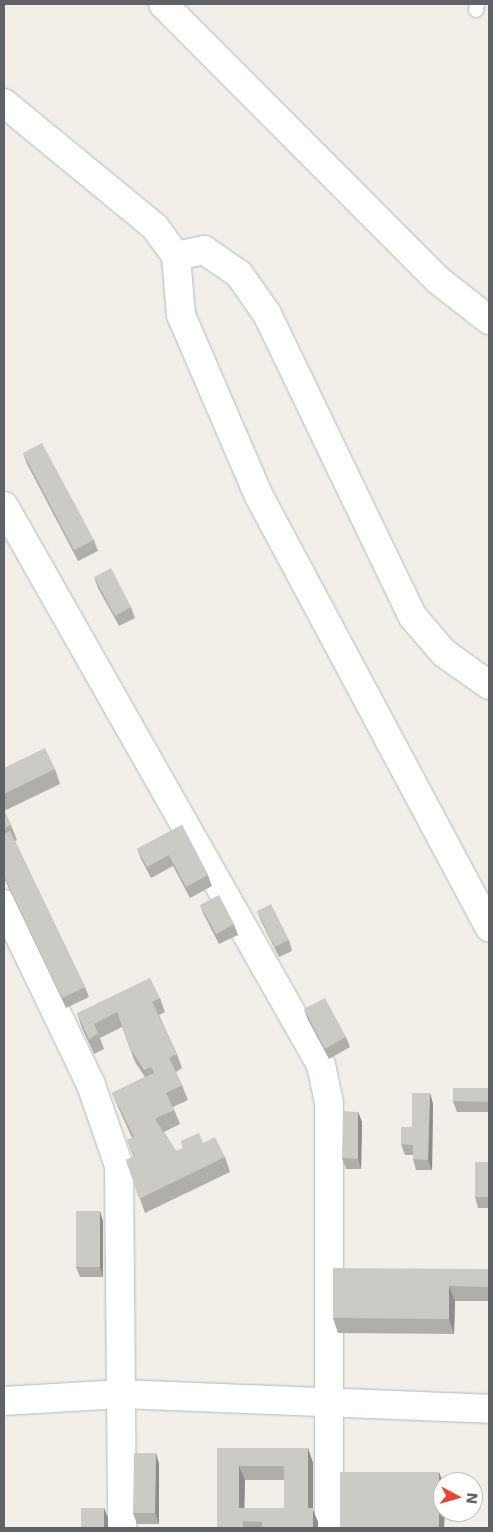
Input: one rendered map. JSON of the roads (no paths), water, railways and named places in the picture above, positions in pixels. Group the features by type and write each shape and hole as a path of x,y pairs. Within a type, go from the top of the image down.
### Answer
{"street":[{"path":"163,4 438,280 489,320"},
{"path":"4,103 155,226 176,256 181,315 259,496 489,927"},
{"path":"176,256 204,250 239,274 267,314 413,617 444,653 489,685"},
{"path":"4,506 321,1065 328,1102 327,1402 329,1528"},
{"path":"4,904 91,1086 119,1166 122,1528"},
{"path":"4,1401 120,1394 489,1409"}]}
